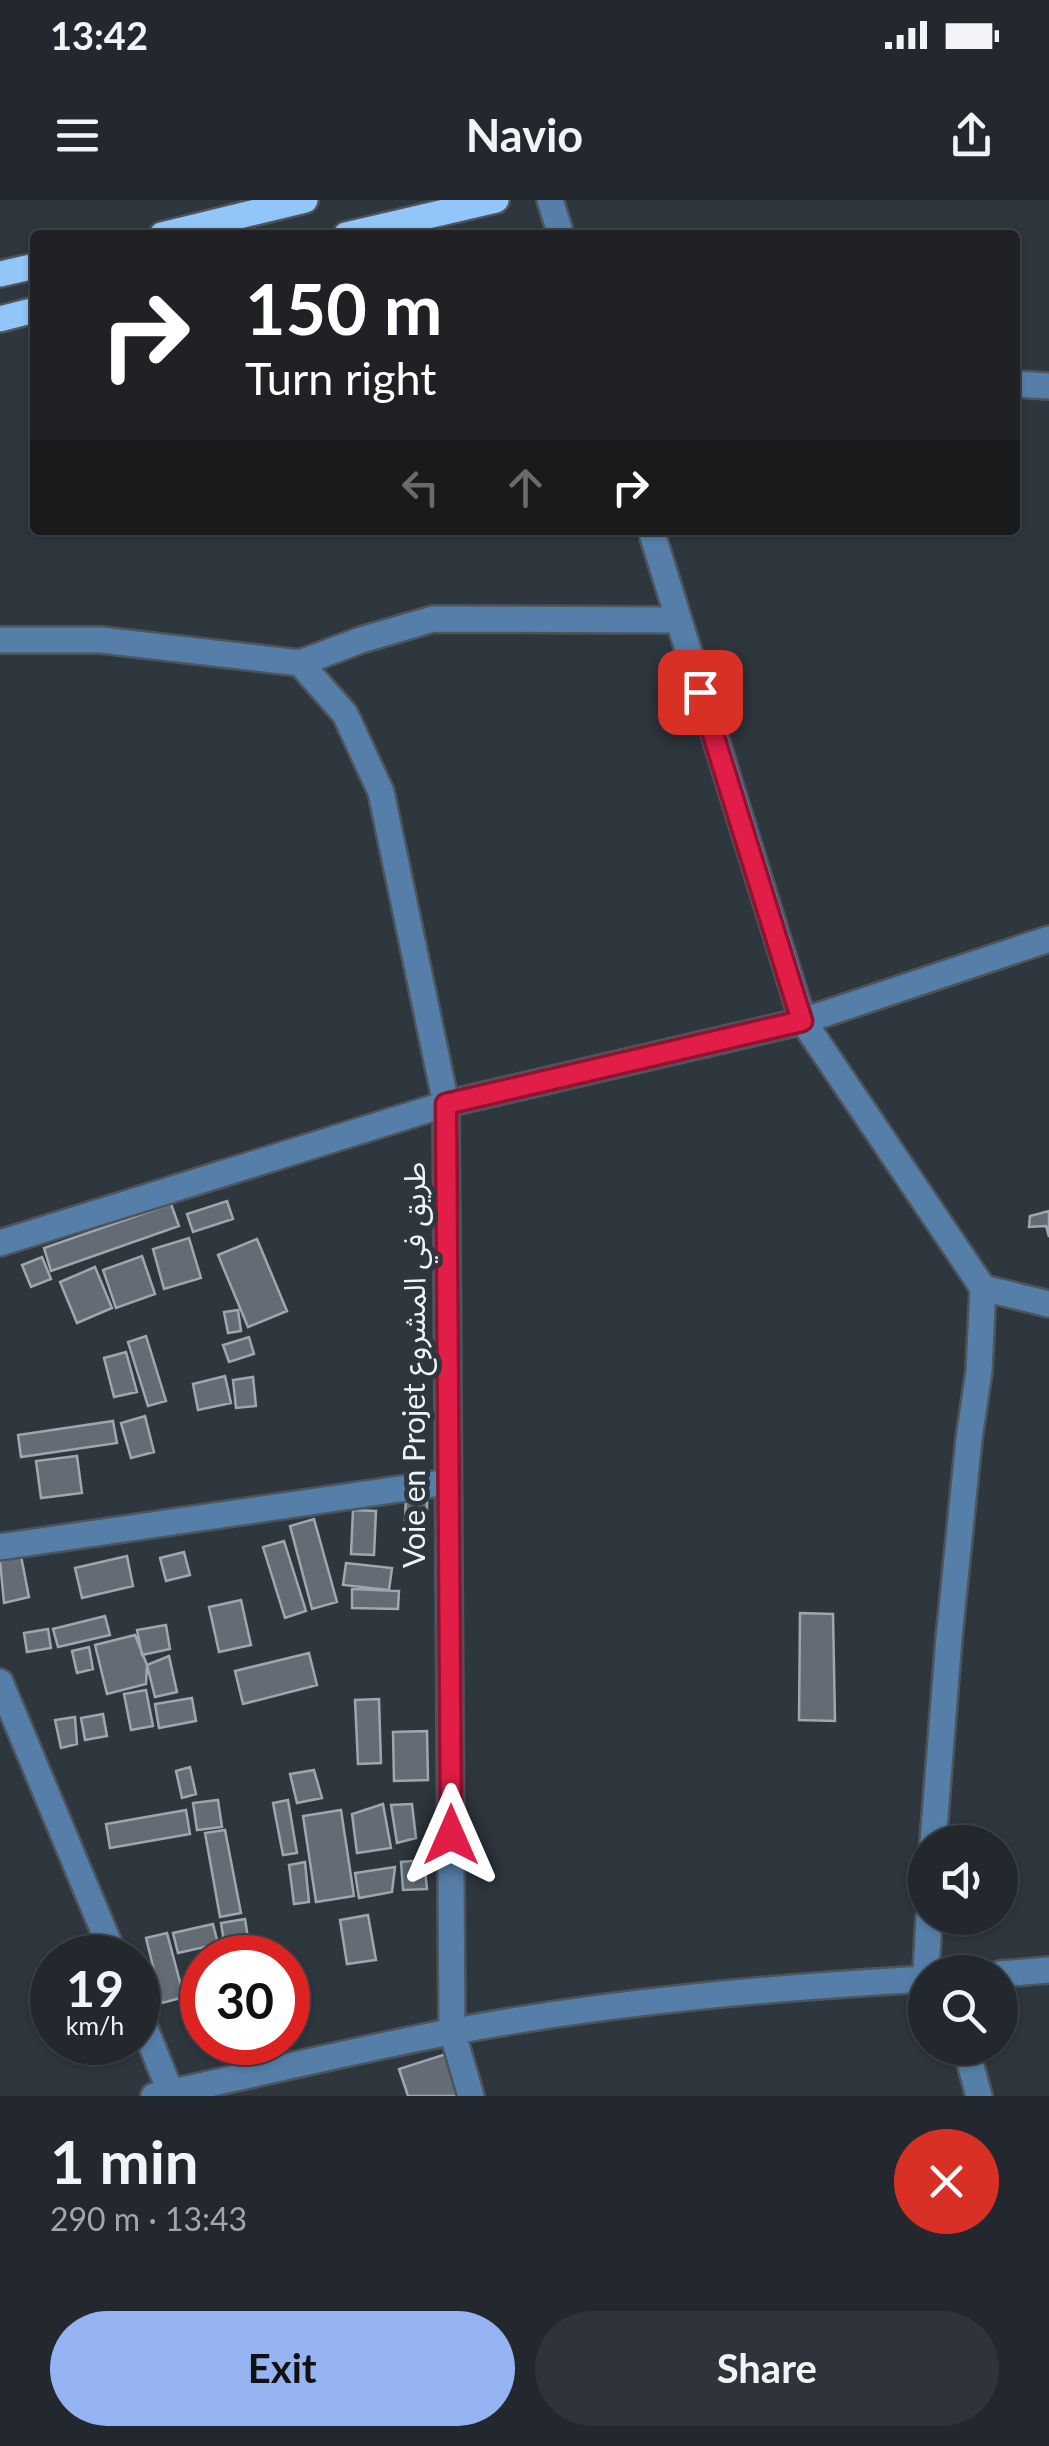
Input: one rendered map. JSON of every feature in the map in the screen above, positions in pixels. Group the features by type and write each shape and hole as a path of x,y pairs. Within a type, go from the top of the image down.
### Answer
{"main road":[{"path":"182,230 305,200"},
{"path":"367,230 496,200"},
{"path":"0,274 30,267"},
{"path":"0,319 30,311"}],"street":[{"path":"550,200 559,230"},
{"path":"1020,384 1049,386"},
{"path":"652,535 802,1021 983,1288 979,1371 947,1656 934,1825"},
{"path":"0,640 101,640 300,663 433,619 678,620"},
{"name":"Voie en Projet طريق في المشروع","path":"300,663 345,714 381,792 446,1104 452,2031 471,2096"},
{"path":"0,1242 446,1104 802,1021 1049,938"},
{"path":"983,1288 1049,1304"},
{"path":"0,1547 448,1482"},
{"path":"0,1682 105,1935"},
{"path":"1018,1973 1049,1970"},
{"path":"156,2065 166,2095 452,2031 640,2003 908,1977"},
{"path":"971,2065 979,2096"}],"building":[{"path":"227,1201 233,1219 193,1232 187,1214"},
{"path":"171,1204 179,1226 51,1271 44,1248"},
{"path":"1049,1211 1049,1237 1046,1226 1029,1227 1030,1216"},
{"path":"189,1238 201,1278 164,1289 153,1249"},
{"path":"257,1239 287,1311 248,1327 218,1255"},
{"path":"142,1256 155,1294 116,1308 103,1270"},
{"path":"42,1257 51,1279 31,1287 22,1265"},
{"path":"95,1267 112,1308 77,1323 60,1282"},
{"path":"238,1310 241,1331 228,1333 224,1312"},
{"path":"146,1336 166,1401 148,1406 128,1342"},
{"path":"249,1337 254,1354 229,1362 223,1345"},
{"path":"126,1352 137,1392 114,1397 104,1358"},
{"path":"225,1376 231,1403 198,1410 193,1384"},
{"path":"253,1377 256,1406 236,1408 233,1380"},
{"path":"145,1416 154,1452 131,1458 121,1423"},
{"path":"113,1421 117,1443 21,1457 18,1435"},
{"path":"77,1456 82,1493 41,1498 36,1461"},
{"path":"406,1495 427,1496 427,1519 405,1520"},
{"path":"353,1510 376,1511 374,1555 351,1554"},
{"path":"314,1519 337,1602 312,1609 290,1526"},
{"path":"284,1541 306,1611 285,1618 263,1547"},
{"path":"184,1552 190,1575 166,1581 160,1558"},
{"path":"21,1556 29,1597 4,1603 0,1561"},
{"path":"127,1556 133,1586 82,1598 75,1568"},
{"path":"346,1563 392,1568 389,1590 343,1585"},
{"path":"352,1589 399,1591 398,1609 352,1608"},
{"path":"241,1600 251,1645 219,1652 209,1607"},
{"path":"800,1613 833,1614 835,1721 799,1720"},
{"path":"105,1616 110,1635 58,1647 53,1629"},
{"path":"166,1625 170,1649 142,1655 137,1630"},
{"path":"48,1629 51,1648 27,1652 24,1633"},
{"path":"135,1635 147,1665 146,1684 107,1694 95,1645"},
{"path":"89,1647 93,1669 77,1673 72,1651"},
{"path":"309,1653 317,1685 243,1704 235,1671"},
{"path":"169,1656 177,1692 155,1697 147,1665"},
{"path":"146,1690 153,1726 131,1730 124,1694"},
{"path":"192,1698 196,1721 159,1728 155,1704"},
{"path":"379,1699 381,1763 358,1764 355,1700"},
{"path":"103,1714 107,1736 85,1740 81,1718"},
{"path":"75,1717 77,1744 61,1748 55,1720"},
{"path":"427,1731 428,1780 394,1781 393,1732"},
{"path":"190,1767 196,1794 182,1798 176,1771"},
{"path":"314,1770 322,1798 297,1803 290,1774"},
{"path":"218,1800 222,1827 197,1830 193,1803"},
{"path":"288,1800 297,1853 283,1855 273,1803"},
{"path":"383,1804 391,1848 357,1853 352,1814"},
{"path":"412,1804 416,1838 397,1843 391,1805"},
{"path":"186,1810 190,1834 110,1848 106,1824"},
{"path":"341,1810 354,1896 316,1902 303,1816"},
{"path":"225,1830 241,1913 220,1917 205,1833"},
{"path":"424,1860 427,1889 403,1890 401,1862"},
{"path":"305,1862 309,1902 294,1904 289,1865"},
{"path":"395,1867 392,1892 359,1898 355,1873"},
{"path":"368,1915 376,1960 347,1964 340,1920"},
{"path":"245,1919 248,1935 223,1935 221,1923"},
{"path":"213,1924 216,1935 180,1935 178,1953 173,1933"},
{"path":"167,1933 180,1982 180,1998 162,2003 160,1995 159,1935"},
{"path":"446,2054 460,2096 408,2096 399,2069"}],"route":[{"path":"451,1835 446,1104 802,1021 700,692"}]}
